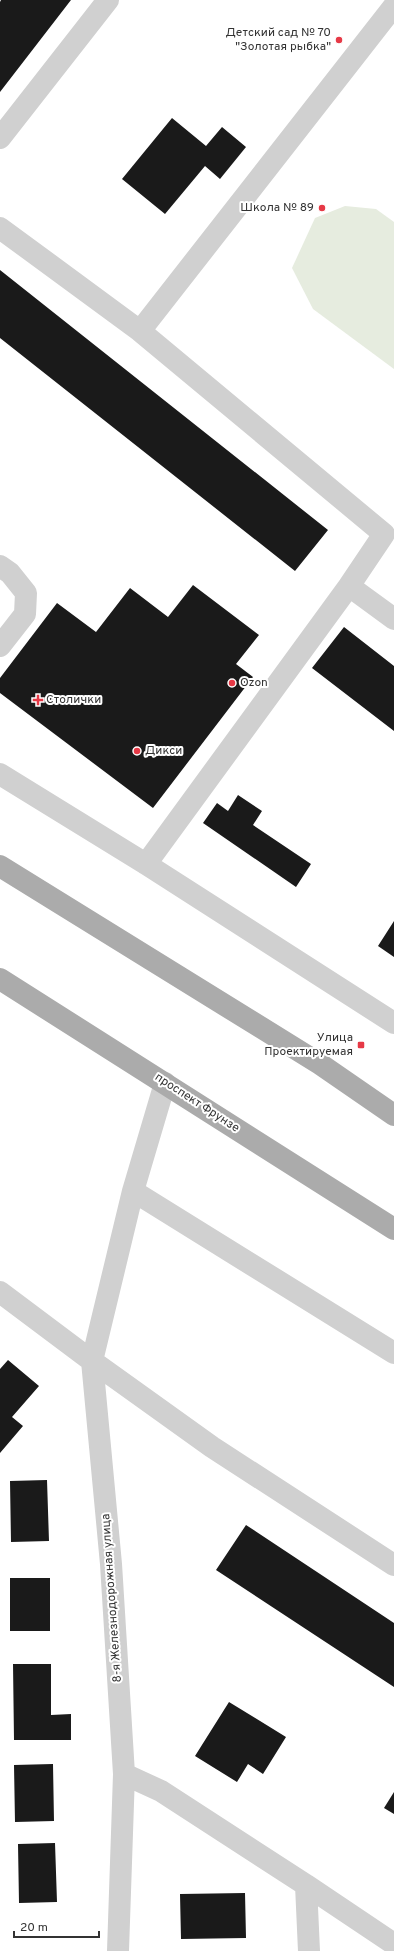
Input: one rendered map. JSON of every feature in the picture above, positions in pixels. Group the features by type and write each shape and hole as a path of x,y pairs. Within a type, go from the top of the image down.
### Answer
{"main road":[{"path":"0,866 320,1064 394,1115"},
{"name":"проспект Фрунзе","path":"0,979 394,1229"}],"street":[{"path":"0,138 108,0"},
{"path":"140,331 394,6"},
{"path":"0,228 140,331 384,534 349,586 146,864"},
{"path":"0,566 10,573 26,592 24,614 0,646"},
{"path":"349,586 394,619"},
{"path":"0,774 146,864 394,1023"},
{"name":"8-я Железнодорожная улица","path":"118,1951 124,1774 111,1564 92,1361 133,1190 166,1083"},
{"path":"133,1190 394,1353"},
{"path":"0,1292 92,1361 212,1447 394,1565"},
{"path":"124,1774 161,1791 394,1944"},
{"path":"306,1885 309,1951"}],"shaded area":[{"path":"345,206 376,209 394,222 394,369 313,309 292,268 315,218"}],"building":[{"path":"1,0 71,0 0,92 0,2"},
{"path":"172,118 206,146 222,127 246,147 220,179 205,166 165,214 122,179"},
{"path":"0,270 328,530 295,571 0,338"},
{"name":"Дикси","path":"193,585 259,635 236,664 253,677 153,808 0,693 0,678 57,603 96,632 130,588 168,617"},
{"path":"344,627 394,666 394,731 312,668"},
{"path":"238,795 262,811 253,825 311,864 296,887 203,823 217,803 228,811"},
{"path":"394,921 394,957 378,946"},
{"path":"8,1360 39,1386 12,1417 23,1426 0,1453 0,1369"},
{"path":"47,1480 49,1541 11,1542 10,1481"},
{"path":"246,1525 394,1623 394,1687 216,1570"},
{"path":"10,1578 50,1578 50,1631 10,1631"},
{"path":"13,1664 51,1664 51,1715 71,1714 71,1740 14,1740"},
{"path":"229,1702 286,1737 263,1774 248,1764 237,1782 195,1756"},
{"path":"53,1764 54,1821 15,1822 14,1765"},
{"path":"394,1792 394,1814 384,1808"},
{"path":"55,1843 57,1902 19,1903 18,1844"},
{"path":"245,1893 246,1938 181,1939 180,1894"}],"place":[{"name":"Детский сад № 70 \"Золотая рыбка\"","path":"339,40"},
{"name":"Школа № 89","path":"322,208"},
{"name":"Ozon","path":"232,683"},
{"name":"Столички","path":"38,700"},
{"name":"Дикси","path":"137,751"},
{"name":"Улица Проектируемая","path":"361,1045"}]}
